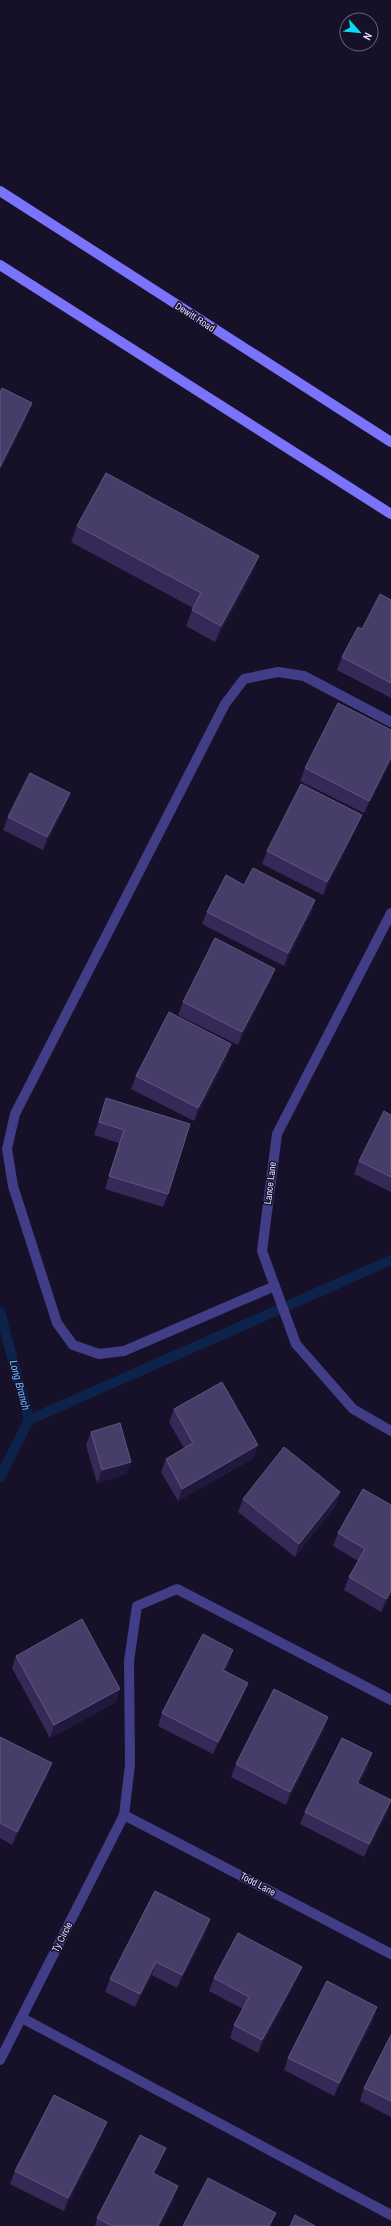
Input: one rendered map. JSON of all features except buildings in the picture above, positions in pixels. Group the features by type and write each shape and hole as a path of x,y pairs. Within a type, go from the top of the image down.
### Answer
{"main road":[{"name":"Dewitt Road","path":"0,191 391,442"},
{"path":"0,265 391,514"}],"street":[{"path":"275,1286 124,1351 99,1354 73,1345 57,1323 13,1186 7,1149 15,1114 221,711 244,679 278,672 304,676 391,722"},
{"name":"Lance Lane","path":"391,913 276,1134 262,1251 296,1344 353,1409 391,1431"},
{"name":"Ty Circle","path":"0,2060 124,1814 130,1764 129,1660 137,1606 177,1589 391,1700"},
{"name":"Todd Lane","path":"124,1814 391,1954"},
{"path":"22,2018 391,2215"}],"waterway":[{"path":"29,1420 391,1260"},
{"name":"Long Branch","path":"0,1312 29,1420 0,1477"}]}
